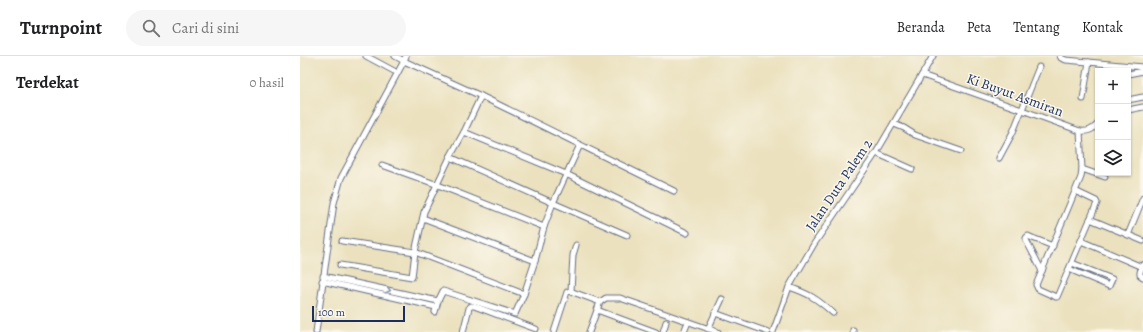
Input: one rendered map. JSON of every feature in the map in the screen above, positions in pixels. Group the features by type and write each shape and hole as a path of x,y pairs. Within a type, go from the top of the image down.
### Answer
{"street":[{"path":"366,56 394,71"},
{"path":"394,56 405,58 674,190"},
{"name":"Jalan Duta Palem 2","path":"773,332 789,287 814,244 876,153 933,56"},
{"path":"1060,56 1066,60 1090,62 1115,68 1143,67"},
{"path":"316,332 322,278 334,203 341,178 405,58"},
{"path":"1083,99 1090,62"},
{"path":"999,158 1013,132 1039,67"},
{"path":"1131,73 1143,70"},
{"name":"Ki Buyut Asmiran","path":"922,75 1080,131"},
{"path":"340,265 412,277 424,212 481,96"},
{"path":"1131,99 1143,97"},
{"path":"1131,109 1143,107"},
{"path":"894,124 915,135 961,151"},
{"path":"1075,191 1096,200 1097,203 1056,297 1038,289 1037,283 1052,246 1075,191 1081,177 1080,131 1086,132 1093,130 1095,128"},
{"path":"464,132 566,174 687,233"},
{"path":"322,278 436,307 443,291 515,314 524,294 544,227 553,203 580,145"},
{"path":"876,153 912,169"},
{"path":"450,157 627,235"},
{"path":"382,165 438,185 544,227"},
{"path":"1082,169 1106,177"},
{"path":"1128,235 1143,198"},
{"path":"423,218 535,261"},
{"path":"1090,219 1143,241"},
{"path":"1042,271 1026,238 1028,236 1052,246"},
{"path":"342,241 416,252 524,294"},
{"path":"1081,241 1142,266 1140,274 1143,277"},
{"path":"571,291 573,255 576,245"},
{"path":"1069,269 1109,286 1112,279 1072,263"},
{"path":"789,287 805,292 818,300 833,313"},
{"path":"571,291 600,302"},
{"path":"554,332 567,292 571,291"},
{"path":"588,332 600,302 606,298 620,298 718,332"},
{"path":"708,329 722,299"},
{"path":"463,332 469,308 471,306 536,329"},
{"path":"596,310 656,332"},
{"path":"715,313 750,324 768,332"},
{"path":"663,332 666,322"},
{"path":"684,332 688,322"},
{"path":"747,332 750,324"}]}
